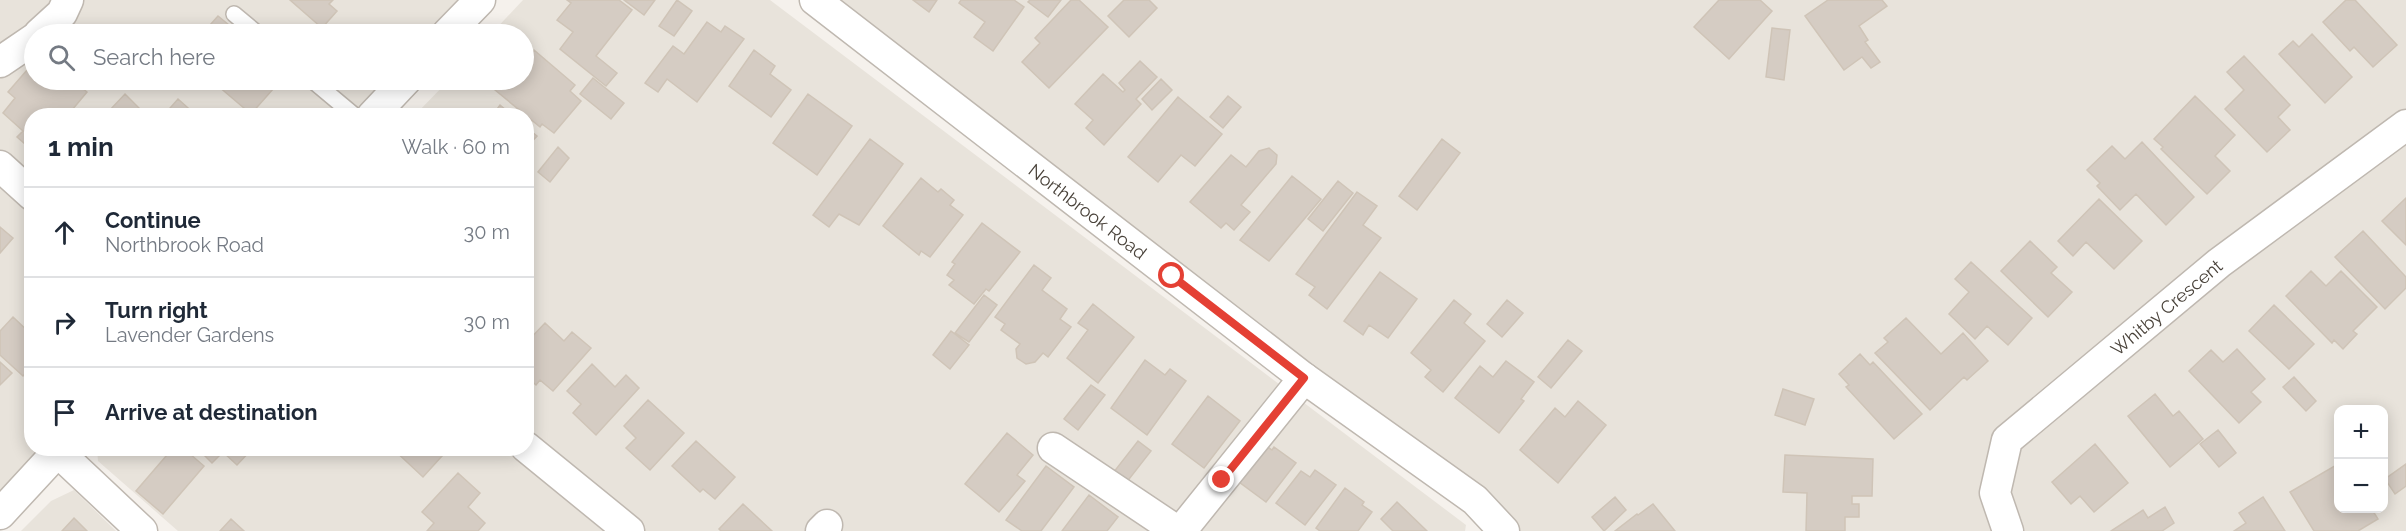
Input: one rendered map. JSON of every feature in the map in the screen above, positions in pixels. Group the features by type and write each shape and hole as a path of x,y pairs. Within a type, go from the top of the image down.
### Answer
{"street":[{"path":"50,24 62,13 68,0"},
{"path":"457,24 480,0"},
{"name":"Northbrook Road","path":"815,0 1304,378 1475,500 1504,531"},
{"path":"0,62 24,46"},
{"path":"380,108 397,90"},
{"name":"Whitby Crescent","path":"2008,531 1995,493 2007,440 2219,263 2406,125"},
{"path":"0,166 24,188"},
{"path":"1053,448 1179,531 1304,378"},
{"path":"534,454 629,531"},
{"path":"0,514 53,456"},
{"path":"65,456 142,531"}],"lane":[{"path":"234,14 246,24"},
{"path":"324,90 345,108"}],"shaded area":[{"path":"0,0 480,0 457,24 24,24 24,90 396,90 379,108 24,108 24,456 54,456 0,514"},
{"path":"523,0 770,0 1466,525 1465,531 178,531 98,461 98,456 534,456 534,108 422,108 439,90 534,90 534,24 500,24"},
{"path":"815,0 2406,0 2406,531 1504,531"},
{"path":"74,490 116,531 21,531 51,501"}],"building":[{"path":"290,0 333,0 329,4 337,11 326,24 317,24"},
{"path":"567,0 619,0 632,10 596,56 617,73 606,86 560,49 573,32 557,20 571,3"},
{"path":"624,0 655,0 644,15"},
{"path":"677,0 692,11 674,36 659,26"},
{"path":"913,0 937,0 929,12"},
{"path":"961,0 1014,0 1024,7 993,51 974,37 985,22 959,3"},
{"path":"1030,0 1061,0 1048,17 1028,2"},
{"path":"1071,0 1079,0 1108,27 1049,88 1022,62 1040,43 1035,38"},
{"path":"1124,0 1149,0 1157,8 1129,37 1108,16"},
{"path":"1719,0 1760,0 1772,11 1729,59 1694,27"},
{"path":"1828,0 1882,0 1887,6 1859,26 1868,40 1865,42 1880,62 1871,68 1862,57 1844,70 1805,16"},
{"path":"2346,0 2355,0 2397,45 2373,67 2354,47 2350,51 2323,22"},
{"path":"218,16 228,24 211,24"},
{"path":"707,22 721,32 725,26 744,39 697,102 667,79 658,92 645,83 673,46 684,54"},
{"path":"1772,28 1790,30 1784,80 1766,77"},
{"path":"2312,34 2352,77 2325,103 2279,54 2293,41 2299,47"},
{"path":"534,50 575,85 570,91 581,101 554,133 542,124 540,127 534,122 534,108 517,108 495,90 534,90"},
{"path":"754,50 775,66 770,74 791,90 771,117 729,86"},
{"path":"2244,56 2290,105 2278,117 2290,130 2267,152 2225,109 2244,90 2227,72"},
{"path":"1140,61 1157,77 1136,99 1141,104 1104,145 1086,128 1093,120 1075,104 1103,74 1123,92 1125,90 1119,83"},
{"path":"24,74 24,90 84,90 87,92 74,108 24,108 24,143 17,137 23,131 3,113 15,98 8,92"},
{"path":"593,78 624,103 611,119 580,94"},
{"path":"1161,79 1172,90 1152,110 1142,99"},
{"path":"223,90 272,90 256,108 244,108"},
{"path":"125,94 139,108 112,108"},
{"path":"808,94 852,126 817,175 773,143"},
{"path":"1228,96 1241,107 1223,128 1210,117"},
{"path":"2195,96 2235,135 2215,156 2230,171 2207,194 2161,149 2163,147 2154,139"},
{"path":"1178,97 1222,134 1195,166 1181,155 1158,182 1128,157"},
{"path":"178,99 188,108 170,108"},
{"path":"870,139 903,164 859,225 839,214 829,227 813,215"},
{"path":"1442,139 1460,153 1417,210 1399,196"},
{"path":"2142,142 2194,197 2166,225 2136,194 2120,210 2097,186 2100,183 2087,170 2112,146 2125,159"},
{"path":"558,147 569,158 550,182 538,172"},
{"path":"1269,148 1277,155 1276,164 1241,205 1250,212 1234,230 1226,223 1221,228 1190,202 1231,155 1246,167 1259,151"},
{"path":"1292,176 1321,199 1269,261 1240,240"},
{"path":"921,178 938,192 941,189 954,200 950,205 963,215 930,257 921,251 919,255 883,226"},
{"path":"1338,181 1353,193 1323,231 1308,219"},
{"path":"1357,192 1377,206 1363,225 1381,238 1327,309 1309,295 1315,287 1296,274"},
{"path":"2406,198 2406,245 2382,221"},
{"path":"2099,199 2142,241 2114,269 2086,242 2073,256 2058,241"},
{"path":"982,223 1020,252 989,291 986,289 974,304 949,285 954,280 947,275 955,264 952,262"},
{"path":"0,227 13,238 0,253"},
{"path":"2363,231 2406,277 2406,288 2385,309 2335,257"},
{"path":"2030,241 2057,267 2051,273 2072,292 2048,317 2001,271"},
{"path":"1971,262 2032,318 2008,345 1987,326 1975,339 1949,314 1969,292 1955,279"},
{"path":"1034,265 1051,278 1042,290 1067,309 1060,319 1071,327 1048,357 1043,353 1035,362 1026,364 1017,358 1016,349 1020,344 1001,330 1005,324 995,317"},
{"path":"2311,271 2326,286 2341,271 2377,307 2353,331 2357,334 2343,349 2334,340 2332,343 2286,296"},
{"path":"1380,272 1417,299 1388,338 1369,325 1363,335 1344,321"},
{"path":"984,295 997,305 969,342 955,333"},
{"path":"1454,300 1471,314 1464,323 1485,341 1443,392 1425,377 1431,370 1411,353"},
{"path":"1507,300 1523,313 1502,337 1487,324"},
{"path":"1093,304 1134,337 1098,383 1067,358 1088,330 1078,323"},
{"path":"2274,305 2314,344 2289,369 2249,331"},
{"path":"13,317 24,327 23,376 0,355 0,331"},
{"path":"1906,318 1941,354 1963,333 1988,361 1967,380 1964,377 1930,410 1875,353 1888,342 1884,338"},
{"path":"545,323 564,341 572,332 591,348 553,391 540,380 536,385 534,383 534,335"},
{"path":"951,331 969,345 950,369 933,355"},
{"path":"1568,340 1582,351 1551,388 1538,377"},
{"path":"2237,349 2265,379 2251,392 2261,402 2239,423 2189,371 2211,350 2223,362"},
{"path":"1860,354 1870,365 1873,362 1922,414 1894,439 1846,387 1849,385 1839,374"},
{"path":"1145,360 1165,375 1170,369 1186,381 1147,435 1111,408"},
{"path":"1506,361 1534,382 1521,399 1524,401 1499,433 1455,398 1480,366 1493,377"},
{"path":"0,362 12,373 0,385"},
{"path":"592,364 615,387 626,375 639,388 596,435 573,413 581,404 567,391"},
{"path":"2294,377 2316,401 2306,411 2283,387"},
{"path":"1091,385 1105,395 1078,430 1064,419"},
{"path":"1783,389 1814,399 1805,425 1775,415"},
{"path":"2155,394 2173,416 2179,411 2203,439 2170,467 2128,416"},
{"path":"1208,396 1240,421 1204,468 1172,444"},
{"path":"648,400 684,433 650,470 626,448 636,438 624,426"},
{"path":"1578,401 1606,425 1558,483 1520,450 1555,408 1565,417"},
{"path":"2218,430 2236,453 2219,467 2200,444"},
{"path":"1007,433 1033,455 1017,475 1025,481 999,512 965,484"},
{"path":"696,441 735,477 715,499 703,489 700,492 672,466"},
{"path":"1138,441 1151,451 1126,483 1113,473"},
{"path":"1262,443 1272,450 1274,447 1296,463 1266,502 1235,479"},
{"path":"2095,444 2128,483 2094,512 2080,496 2071,504 2052,482"},
{"path":"1785,455 1873,459 1872,496 1852,496 1852,504 1859,504 1859,517 1845,517 1845,531 1806,531 1807,493 1783,492"},
{"path":"166,456 192,456 204,466 163,514 136,491"},
{"path":"205,456 219,456 212,463"},
{"path":"227,456 245,456 237,465"},
{"path":"401,456 442,456 423,477"},
{"path":"2406,464 2406,486 2395,494 2388,484 2388,477"},
{"path":"1046,466 1074,487 1041,531 1022,531 1006,520"},
{"path":"2334,466 2334,513 2374,513 2378,519 2358,531 2314,531 2290,492"},
{"path":"1315,470 1336,485 1305,525 1276,503 1301,471 1310,477"},
{"path":"458,473 480,493 468,507 485,523 478,531 427,531 434,523 422,512"},
{"path":"1345,488 1364,502 1362,505 1372,512 1358,531 1320,531 1316,528"},
{"path":"1089,495 1118,517 1107,531 1062,531"},
{"path":"1615,497 1626,510 1604,531 1592,517"},
{"path":"2263,497 2285,531 2234,531 2246,523 2239,513"},
{"path":"1397,502 1427,531 1393,531 1381,519"},
{"path":"743,504 772,531 721,531 719,529"},
{"path":"1653,504 1675,531 1615,531 1637,514"},
{"path":"2165,507 2174,523 2162,531 2111,531 2143,510 2148,518"},
{"path":"74,518 87,531 62,531"},
{"path":"231,519 244,531 220,531"}],"route":[{"path":"1172,276 1304,378 1222,480"}]}
